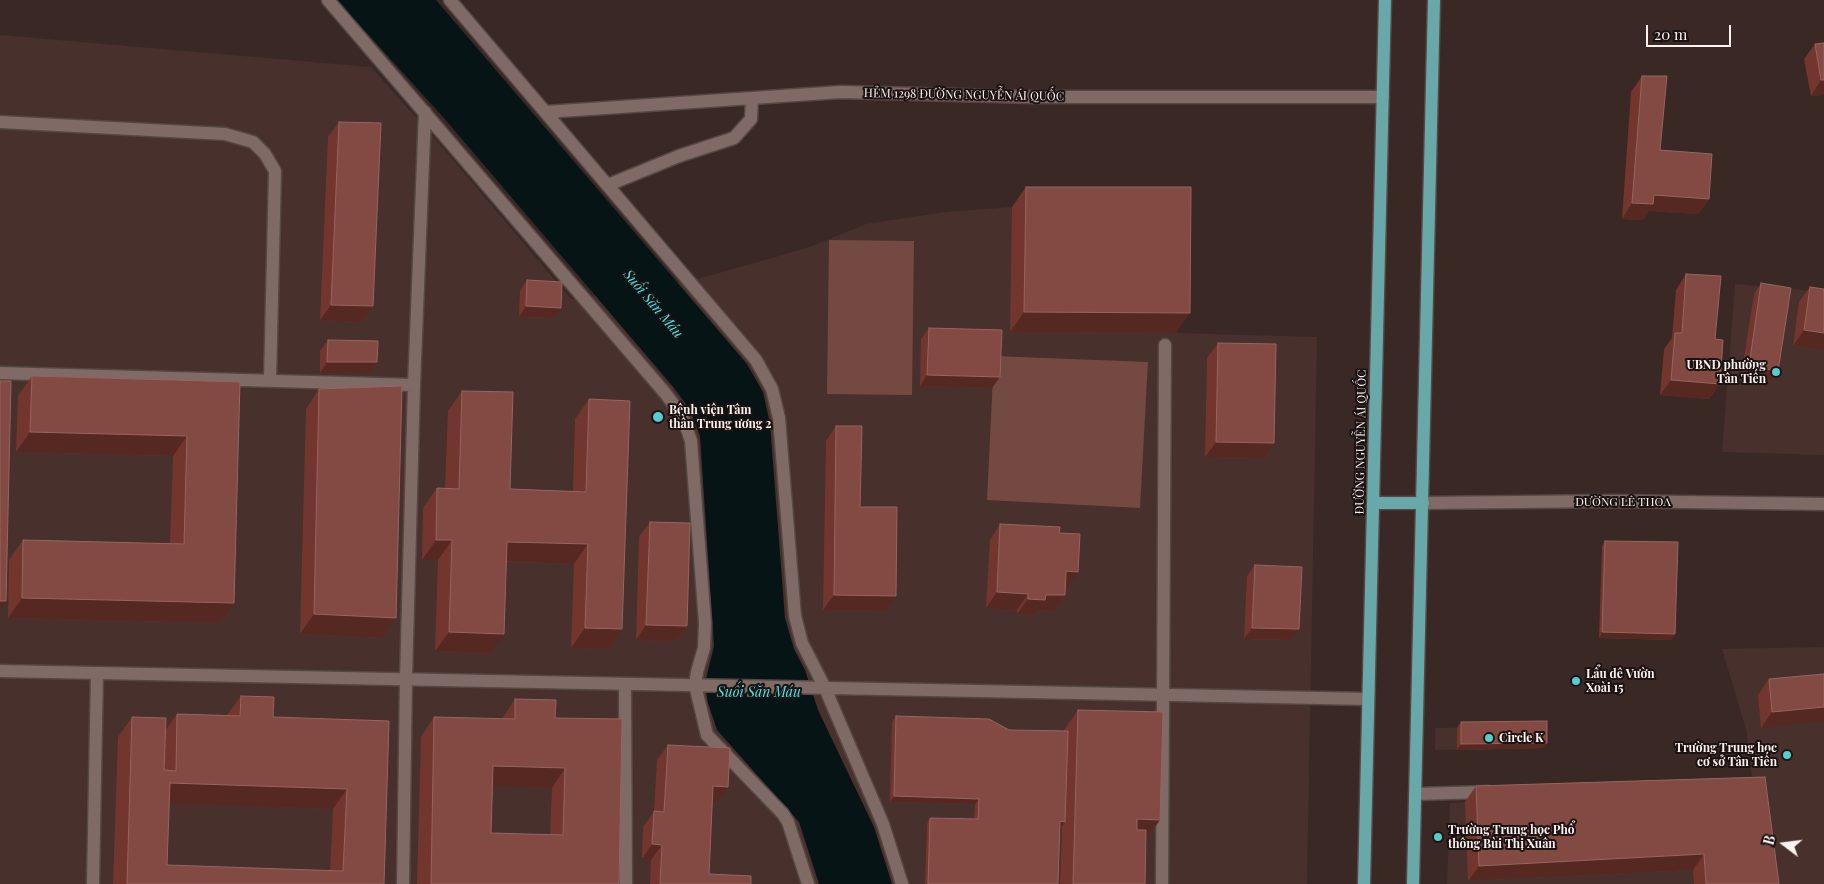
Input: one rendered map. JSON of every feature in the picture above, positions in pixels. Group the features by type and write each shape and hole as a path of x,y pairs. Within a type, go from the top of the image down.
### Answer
{"main road":[{"name":"ĐƯỜNG NGUYỄN ÁI QUỐC","path":"1364,884 1385,0"},
{"path":"1413,884 1434,0"},
{"path":"1373,503 1423,503"}],"street":[{"path":"328,0 665,393 685,423 691,441 705,624 704,648 696,672 695,685 707,735 783,814 788,822 808,884"},
{"path":"450,0 756,360 772,389 779,418 789,522 795,616 802,643 825,688 883,824 902,884"},
{"name":"HẺM 1298 ĐƯỜNG NGUYỄN ÁI QUỐC","path":"546,112 841,92 1033,97 1382,97"},
{"path":"608,185 679,156 734,138 751,119 752,98"},
{"path":"403,884 406,679 414,385 425,112"},
{"path":"0,122 225,134 253,142 265,154 275,171 270,381"},
{"path":"1162,884 1165,345"},
{"path":"0,373 414,385"},
{"name":"ĐƯỜNG LÊ THOA","path":"1423,503 1620,501 1824,504"},
{"path":"0,671 1368,699"},
{"path":"93,884 97,673"},
{"path":"625,684 626,884"},
{"path":"1415,794 1505,791"}],"shaded area":[{"name":"Bệnh viện Tâm thần Trung ương 2","path":"0,35 371,67 438,142 571,299 701,278 807,248 866,224 945,212 1012,207 1177,207 1177,333 1317,337 1307,884 0,884"},
{"path":"829,240 914,241 912,395 827,394"},
{"name":"UBND phường Tân Tiến","path":"1735,284 1824,292 1824,455 1722,452"},
{"path":"994,356 1148,362 1140,508 987,500"},
{"path":"1824,647 1824,884 1447,884 1450,803 1754,793 1746,729 1722,649"},
{"name":"Circle K","path":"1543,726 1543,748 1435,750 1435,728"}],"water":[{"name":"Suối Săn Máu","path":"337,0 436,0 747,364 763,392 770,424 785,618 794,649 805,670 818,710 874,827 892,884 819,884 799,822 717,730 708,703 706,690 706,679 714,646 700,436 690,410 674,388 443,117"}],"building":[{"path":"1824,43 1824,80 1821,80 1815,44"},
{"path":"1642,76 1667,76 1660,150 1712,154 1709,199 1654,195 1653,204 1632,203"},
{"path":"339,122 381,123 373,306 331,305"},
{"path":"1026,187 1191,187 1190,313 1024,312"},
{"path":"1686,274 1721,276 1715,339 1723,340 1720,384 1671,380 1675,333 1682,333"},
{"path":"527,280 562,282 561,308 526,306"},
{"path":"1761,283 1791,288 1778,371 1749,366"},
{"path":"1810,287 1824,289 1824,333 1804,330"},
{"path":"929,328 1002,330 1000,377 927,375"},
{"path":"328,340 378,341 377,362 327,362"},
{"path":"1218,343 1276,344 1274,443 1216,442"},
{"path":"32,376 240,382 234,603 22,598 23,540 184,544 187,436 30,432"},
{"path":"0,381 11,381 6,601 0,601"},
{"path":"402,386 396,618 314,614 319,389"},
{"path":"462,391 513,392 510,489 586,492 589,399 630,401 622,629 585,628 588,544 507,542 504,634 449,632 452,540 436,540 437,488 459,489"},
{"path":"836,426 862,426 860,507 897,507 896,596 834,595"},
{"path":"650,522 690,523 687,626 646,625"},
{"path":"1000,524 1060,527 1059,533 1080,534 1078,572 1066,571 1065,595 1046,595 1045,600 1028,599 1028,594 997,592"},
{"path":"1605,541 1678,542 1675,634 1602,632"},
{"path":"1255,565 1302,567 1299,629 1252,628"},
{"path":"1824,674 1824,707 1772,712 1769,679"},
{"path":"241,696 274,697 273,717 389,721 384,884 127,884 132,717 166,718 164,770 176,771 177,714 240,716","holes":["170,783 347,789 343,871 167,865"]},
{"path":"515,699 556,700 555,718 622,719 619,884 431,884 434,717 515,719","holes":["493,766 565,768 563,835 491,833"]},
{"path":"1078,710 1163,712 1160,820 1137,819 1137,830 1146,830 1145,884 1073,884"},
{"path":"896,716 989,719 1009,730 1068,731 1065,822 1060,821 1058,884 928,884 930,818 978,819 979,799 894,796"},
{"path":"1547,721 1547,743 1461,744 1461,722"},
{"path":"668,745 730,748 728,787 713,786 709,874 751,876 751,884 660,884 662,845 652,844 654,811 664,812"},
{"path":"1765,777 1779,884 1706,884 1704,854 1479,866 1476,786"}],"place":[{"name":"UBND phường Tân Tiến","path":"1776,372"},
{"name":"Bệnh viện Tâm thần Trung ương 2","path":"658,417"},
{"name":"Lẩu dê Vườn Xoài 15","path":"1576,681"},
{"name":"Circle K","path":"1489,738"},
{"name":"Trường Trung học cơ sở Tân Tiến","path":"1787,755"},
{"name":"Trường Trung học Phổ thông Bùi Thị Xuân","path":"1438,837"}]}
